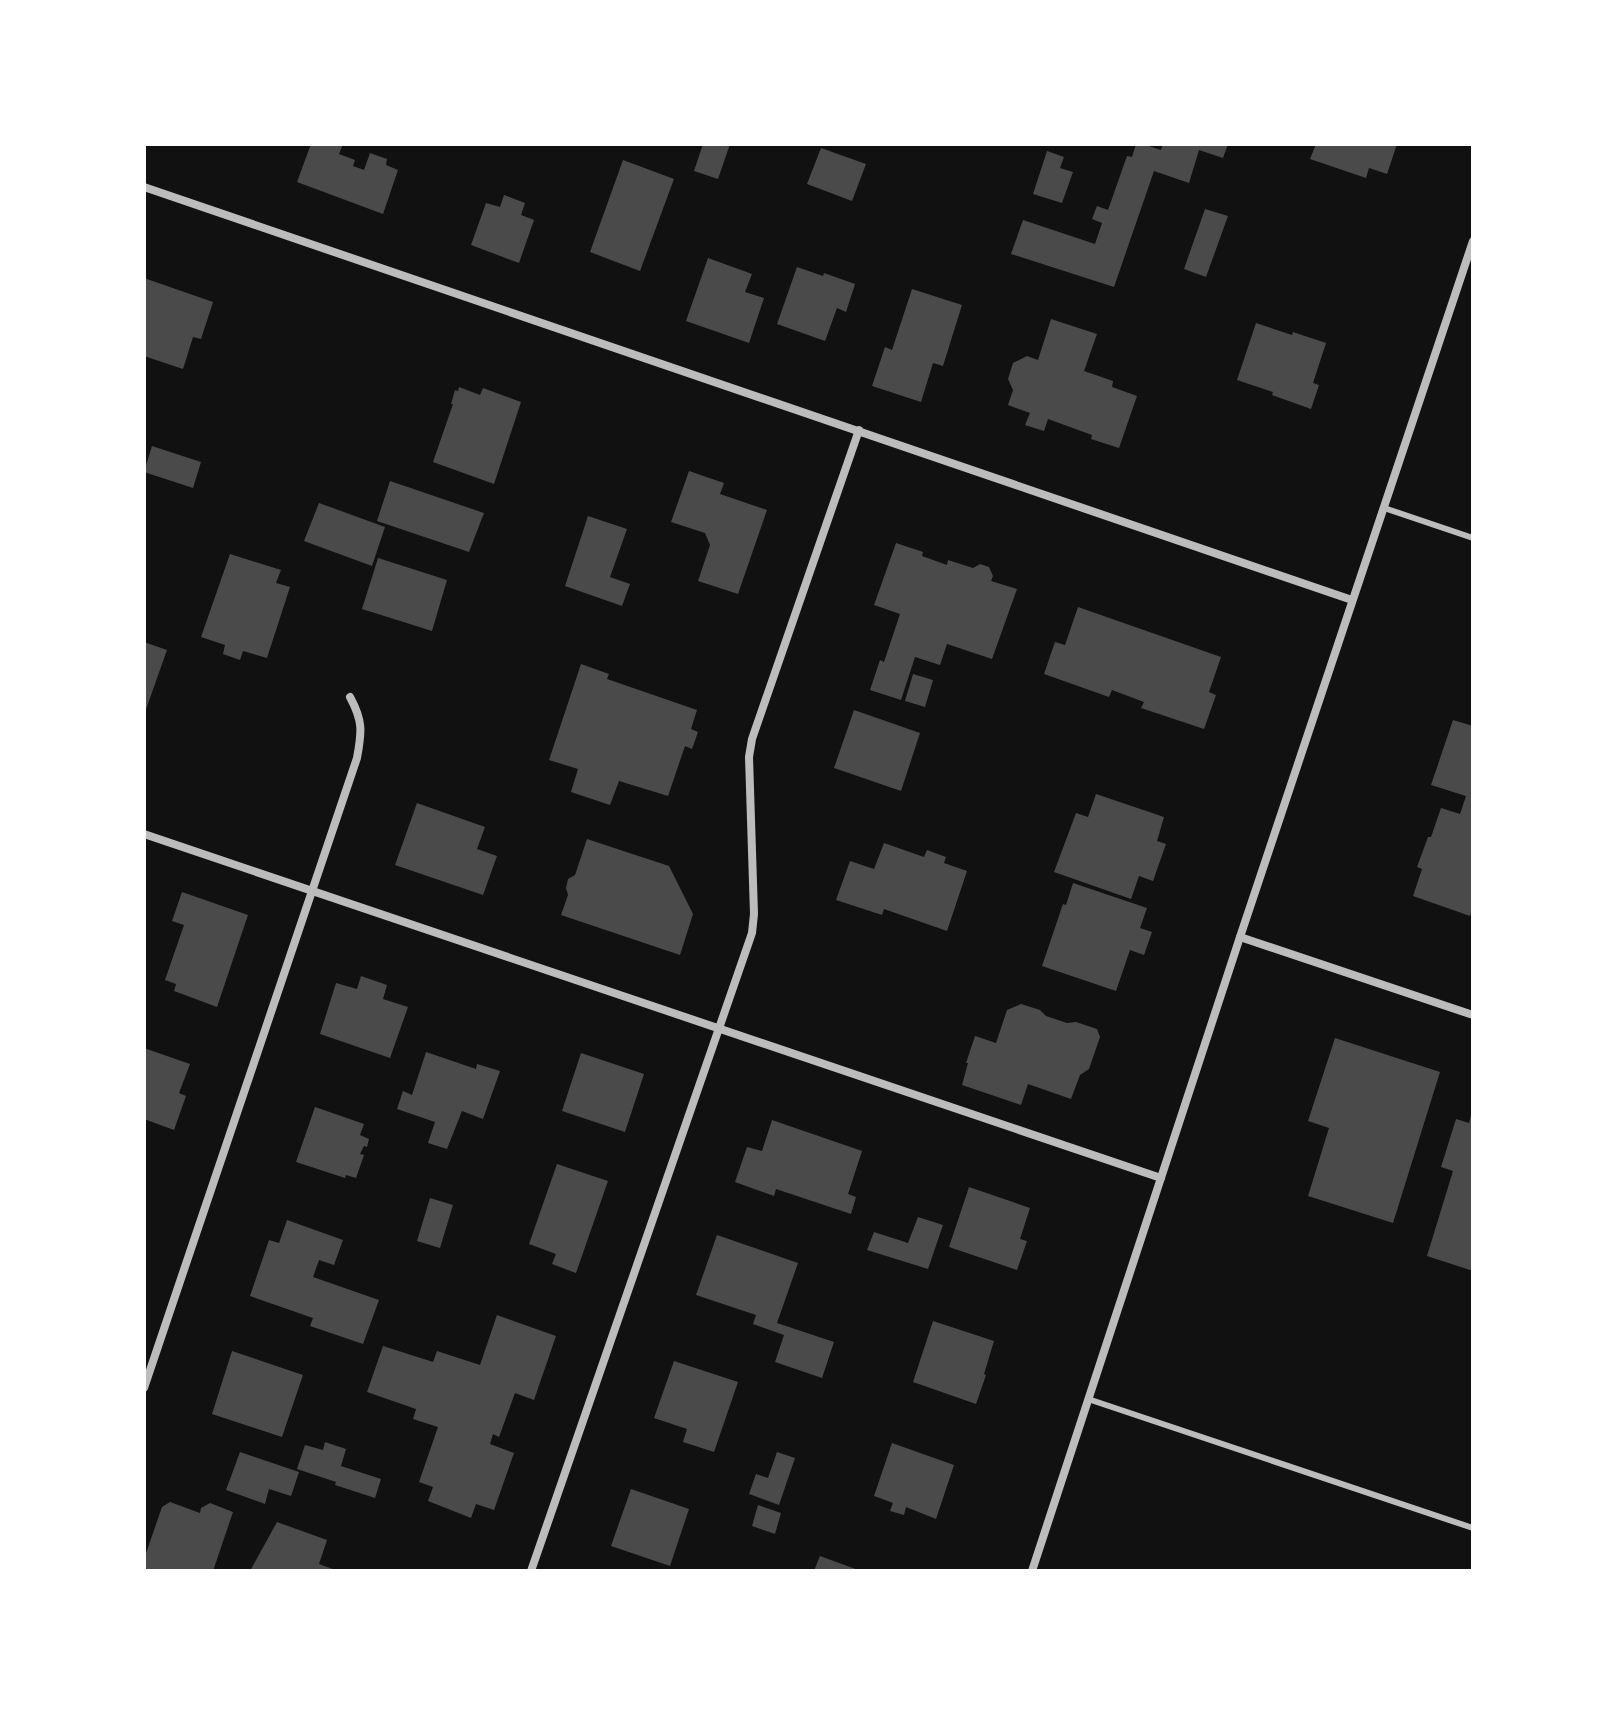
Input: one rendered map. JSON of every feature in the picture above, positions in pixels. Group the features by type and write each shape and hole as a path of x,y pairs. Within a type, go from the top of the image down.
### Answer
{"street":[{"path":"144,187 1352,600"},
{"path":"1032,1571 1240,937 1473,243"},
{"path":"531,1571 752,933 749,757 752,739 859,430"},
{"path":"144,1388 357,758 361,737 359,715 350,697"},
{"path":"144,834 1161,1178"},
{"path":"1240,937 1473,1015"}],"lane":[{"path":"1384,508 1473,538"},
{"path":"1088,1399 1473,1528"}],"building":[{"path":"311,144 343,144 339,154 355,160 353,166 364,170 370,153 387,159 386,165 398,170 383,214 297,182"},
{"path":"703,144 730,144 718,179 694,171"},
{"path":"1136,144 1161,150 1163,144 1228,144 1223,158 1199,150 1189,183 1154,171 1114,287 1011,254 1023,220 1095,244 1102,223 1092,219 1097,206 1108,210 1127,156 1132,157"},
{"path":"1316,144 1397,144 1387,174 1369,168 1366,178 1310,159"},
{"path":"821,148 866,164 852,201 807,184"},
{"path":"1047,151 1064,157 1060,168 1073,172 1062,203 1033,194"},
{"path":"623,160 674,179 640,271 590,252"},
{"path":"504,195 525,203 521,215 534,220 519,263 471,245 486,203 500,207"},
{"path":"1205,209 1228,216 1206,277 1184,269"},
{"path":"708,258 752,274 745,292 764,298 749,343 686,321"},
{"path":"797,267 855,284 846,312 837,308 825,341 777,324"},
{"path":"144,278 213,302 201,339 193,337 183,369 144,356"},
{"path":"912,289 962,305 943,366 933,363 921,402 872,386 885,347 892,350"},
{"path":"1051,319 1097,334 1084,371 1113,381 1112,387 1137,396 1119,448 1048,419 1044,431 1025,425 1030,413 1008,405 1013,390 1008,379 1013,363 1027,356 1038,360"},
{"path":"1256,323 1326,343 1313,383 1319,385 1311,409 1237,380"},
{"path":"459,387 480,395 483,388 521,402 494,484 433,462 455,390 458,391"},
{"path":"152,446 201,462 193,488 144,472"},
{"path":"689,471 724,483 720,494 767,510 738,594 698,581 710,545 705,533 671,522"},
{"path":"390,481 484,513 469,552 377,521"},
{"path":"319,503 385,527 372,566 304,541"},
{"path":"588,516 627,529 610,577 630,584 622,606 565,586"},
{"path":"896,543 923,552 922,556 947,565 948,560 973,568 980,564 989,567 993,576 991,581 1017,589 992,659 947,644 940,665 915,657 901,700 870,690 880,660 884,662 900,614 874,605"},
{"path":"230,554 281,570 276,583 290,587 267,658 243,651 240,660 223,654 225,645 201,637"},
{"path":"378,558 447,580 432,631 362,609"},
{"path":"1078,607 1221,657 1209,692 1216,695 1204,729 1141,708 1144,702 1112,690 1109,697 1044,674 1055,642 1065,645"},
{"path":"144,642 167,650 144,715"},
{"path":"581,664 609,674 607,679 697,710 691,729 698,732 692,749 685,746 668,796 619,781 610,805 571,792 578,769 549,760"},
{"path":"913,674 933,680 925,707 905,701"},
{"path":"854,710 920,733 901,791 834,768"},
{"path":"1453,720 1473,726 1473,906 1470,916 1413,896 1422,869 1417,867 1441,808 1460,814 1466,796 1431,785"},
{"path":"1096,794 1164,817 1157,841 1166,844 1153,881 1139,876 1131,899 1054,872 1076,813 1088,817"},
{"path":"417,803 485,827 477,849 497,856 483,895 395,865"},
{"path":"587,839 669,866 693,914 680,955 561,915 568,895 568,879 575,875"},
{"path":"884,843 924,857 927,850 946,857 944,863 967,871 947,931 884,909 882,915 836,900 850,861 874,869"},
{"path":"1073,883 1147,908 1140,928 1152,932 1144,955 1130,950 1116,991 1042,966"},
{"path":"182,892 248,915 217,1007 174,991 176,984 165,980 184,925 172,921"},
{"path":"361,976 387,985 383,999 408,1007 390,1058 320,1034 336,983 357,989"},
{"path":"1021,1004 1067,1023 1076,1022 1097,1029 1100,1037 1089,1069 1080,1075 1071,1099 1028,1084 1021,1105 962,1085 975,1036 996,1043 1007,1010"},
{"path":"1335,1038 1440,1072 1393,1223 1308,1196 1329,1128 1308,1121"},
{"path":"144,1048 190,1064 179,1093 186,1096 174,1130 144,1119"},
{"path":"426,1052 476,1069 477,1064 500,1071 483,1119 462,1111 447,1149 428,1143 435,1122 397,1109 403,1091 412,1095"},
{"path":"581,1053 644,1074 625,1132 562,1111"},
{"path":"315,1107 364,1124 360,1135 369,1139 367,1147 364,1146 360,1154 364,1155 356,1178 346,1175 345,1178 296,1162"},
{"path":"1472,1111 1473,1271 1427,1256 1453,1171 1441,1167 1456,1119 1469,1123"},
{"path":"772,1120 862,1151 848,1194 856,1197 851,1214 776,1189 774,1196 735,1182 747,1147 762,1151"},
{"path":"557,1164 608,1181 576,1273 552,1264 556,1254 529,1244"},
{"path":"969,1187 1030,1208 1020,1239 1027,1241 1017,1270 949,1247"},
{"path":"430,1198 453,1205 440,1248 417,1241"},
{"path":"918,1217 943,1225 928,1269 867,1250 874,1232 908,1243"},
{"path":"287,1220 343,1240 334,1265 319,1260 313,1277 379,1300 363,1344 310,1326 313,1318 250,1296 269,1240 279,1243"},
{"path":"717,1235 798,1263 777,1323 834,1342 822,1378 775,1362 784,1335 753,1324 756,1315 696,1295"},
{"path":"497,1315 556,1336 534,1400 515,1393 499,1437 493,1434 490,1444 514,1453 494,1510 476,1504 471,1518 428,1501 433,1487 419,1482 438,1427 413,1419 416,1409 367,1392 383,1346 433,1362 437,1351 480,1365"},
{"path":"933,1321 994,1341 976,1404 913,1382"},
{"path":"232,1351 303,1375 282,1437 212,1414"},
{"path":"674,1361 738,1382 714,1452 683,1442 687,1429 654,1418"},
{"path":"325,1442 346,1449 341,1466 381,1479 375,1498 297,1469 305,1445 323,1450"},
{"path":"892,1443 954,1465 936,1519 906,1507 904,1515 890,1511 893,1503 874,1496"},
{"path":"240,1452 299,1472 291,1496 269,1489 265,1504 226,1490"},
{"path":"777,1452 795,1458 779,1505 749,1494 756,1474 768,1478"},
{"path":"631,1489 689,1509 670,1566 611,1546"},
{"path":"170,1502 200,1513 201,1508 210,1503 233,1512 213,1571 144,1571 144,1559 162,1507"},
{"path":"758,1505 781,1513 775,1534 752,1526"},
{"path":"277,1522 327,1540 319,1564 338,1571 250,1571"},
{"path":"820,1556 861,1571 814,1571"}]}
